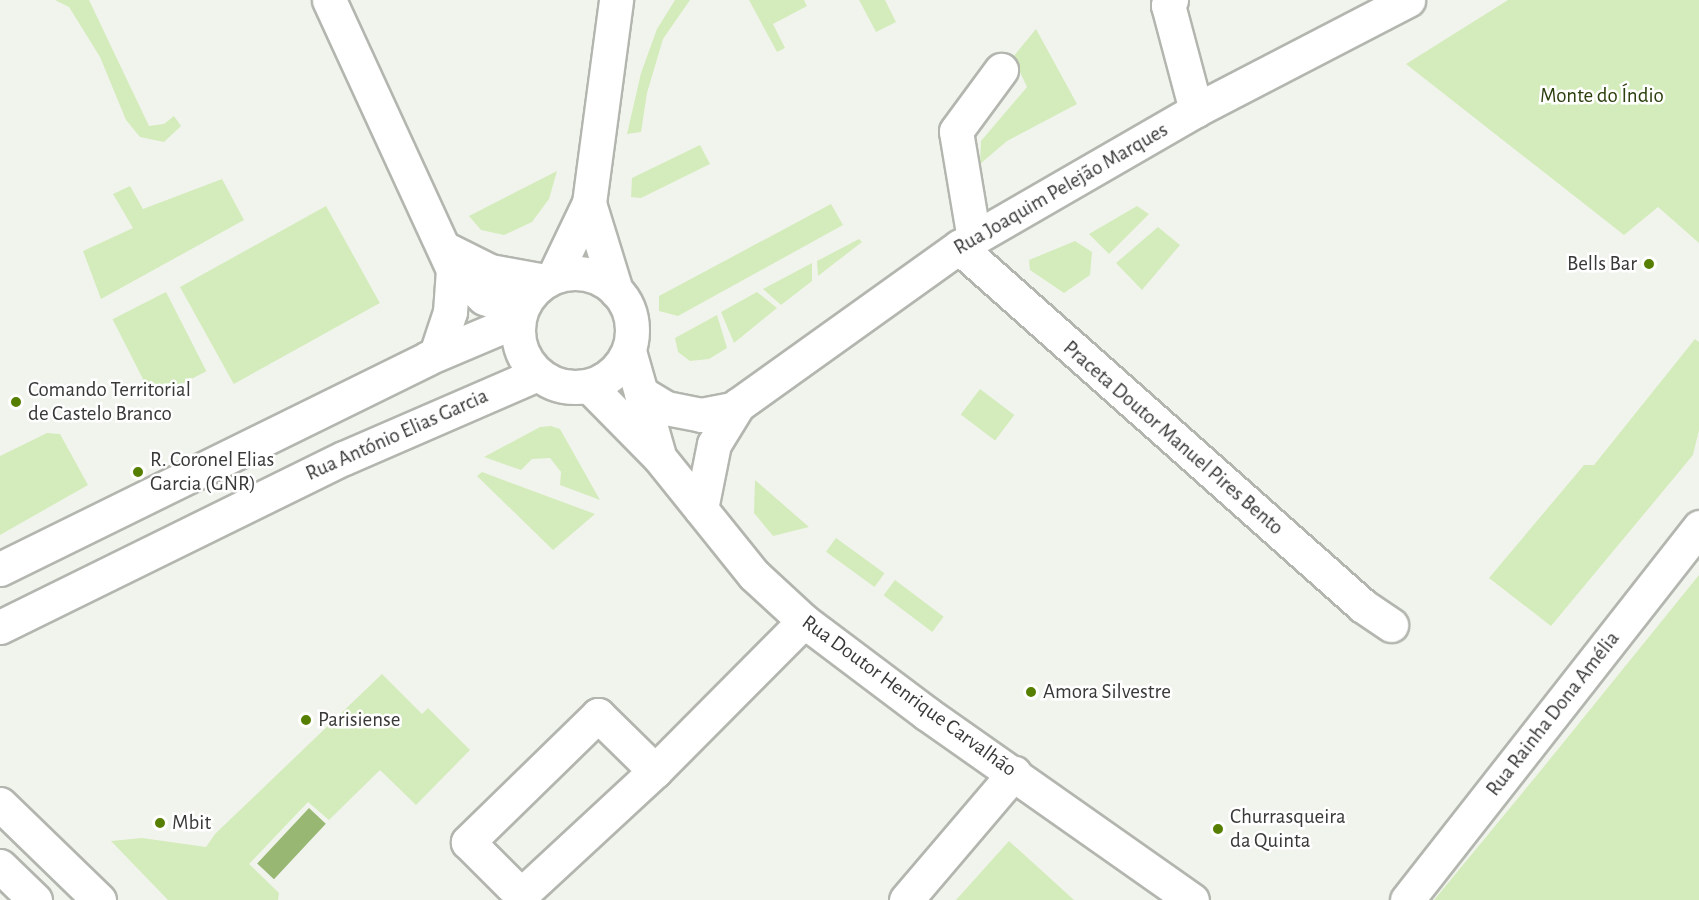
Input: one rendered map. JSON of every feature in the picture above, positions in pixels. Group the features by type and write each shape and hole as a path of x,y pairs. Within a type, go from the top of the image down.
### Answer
{"street":[{"path":"329,0 448,259 484,298 519,315"},
{"path":"0,569 519,315 550,278 589,203 616,0"},
{"path":"1172,0 1168,5 1197,110"},
{"name":"Rua Joaquim Pelejão Marques","path":"641,393 666,408 701,415 733,409 966,243 1197,110 1408,0"},
{"path":"966,243 956,131 1001,70"},
{"path":"519,315 518,340 524,358 537,374 553,384 589,386 606,379 629,351 633,332 630,314 616,291 589,203"},
{"name":"Praceta Doutor Manuel Pires Bento","path":"966,243 1363,606 1391,625"},
{"path":"448,259 490,271 550,278 574,273 593,276 616,291"},
{"path":"436,354 450,312 448,259"},
{"path":"629,351 659,457"},
{"name":"Rua António Elias Garcia","path":"0,627 344,458 537,374"},
{"name":"Rua Doutor Henrique Carvalhão","path":"589,386 659,457 754,575 804,621 1192,900"},
{"name":"Rua Joaquim Pelejão Marques","path":"701,509 714,444 733,409"},
{"name":"Rua Rainha Dona Amélia","path":"1407,900 1699,527"},
{"path":"655,771 598,715 468,842 521,895 655,771 804,621"},
{"path":"906,900 1014,773"},
{"path":"0,804 99,900"},
{"path":"0,866 35,900"}],"green space":[{"path":"55,0 89,0 149,126 164,124 174,116 181,126 164,142 140,137 126,120 100,57 69,7"},
{"path":"675,0 690,0 663,39 647,93 641,132 627,134 641,73 657,29"},
{"path":"749,0 804,0 807,6 773,24 785,48 777,52"},
{"path":"859,0 885,0 896,22 876,32"},
{"name":"Monte do Índio","path":"1508,0 1699,0 1699,243 1658,207 1624,235 1406,64"},
{"path":"1036,29 1077,104 1007,141 980,164 981,141 1027,87 1013,57"},
{"path":"700,145 710,164 641,198 631,197 632,178"},
{"path":"557,171 549,199 532,222 504,235 481,230 469,216"},
{"path":"222,179 244,220 101,299 83,251 133,228 113,194 130,186 143,209"},
{"path":"831,204 843,225 678,316 659,311 659,296"},
{"path":"326,206 380,303 234,384 180,287"},
{"path":"1137,206 1149,214 1109,254 1089,234"},
{"path":"1158,227 1180,245 1142,290 1116,263"},
{"path":"859,239 862,242 818,276 817,261"},
{"path":"1075,241 1092,252 1090,275 1064,293 1030,270 1029,260"},
{"path":"812,263 812,281 781,305 763,289"},
{"path":"166,292 206,371 153,399 113,319"},
{"path":"757,292 777,308 734,343 721,312"},
{"path":"717,315 727,348 709,359 690,361 678,352 675,338"},
{"path":"1695,339 1699,342 1699,430 1693,455 1551,626 1489,578 1584,465 1594,465"},
{"path":"980,389 1014,415 995,440 961,415"},
{"path":"551,426 560,429 600,500 560,485 561,472 550,458 532,459 521,470 484,457 540,427"},
{"path":"47,433 60,434 88,485 0,535 0,456"},
{"path":"482,472 595,514 553,550 477,476"},
{"path":"755,480 809,527 773,536 754,513"},
{"path":"836,538 885,573 875,587 826,552"},
{"path":"1699,575 1699,900 1434,900 1542,769"},
{"path":"895,580 944,617 932,632 884,595"},
{"path":"382,674 422,714 428,708 470,750 416,805 380,770 329,820 308,802 249,864 279,893 278,900 168,900 111,841 142,838 206,847 215,834"},
{"path":"1009,841 1074,900 956,900"}],"shaded area":[{"path":"309,808 326,824 274,879 257,864"}],"place":[{"name":"Bells Bar","path":"1649,264"},
{"name":"Comando Territorial de Castelo Branco","path":"16,402"},
{"name":"R. Coronel Elias Garcia (GNR)","path":"138,472"},
{"name":"Amora Silvestre","path":"1031,692"},
{"name":"Parisiense","path":"306,720"},
{"name":"Mbit","path":"160,823"},
{"name":"Churrasqueira da Quinta","path":"1218,829"}]}
